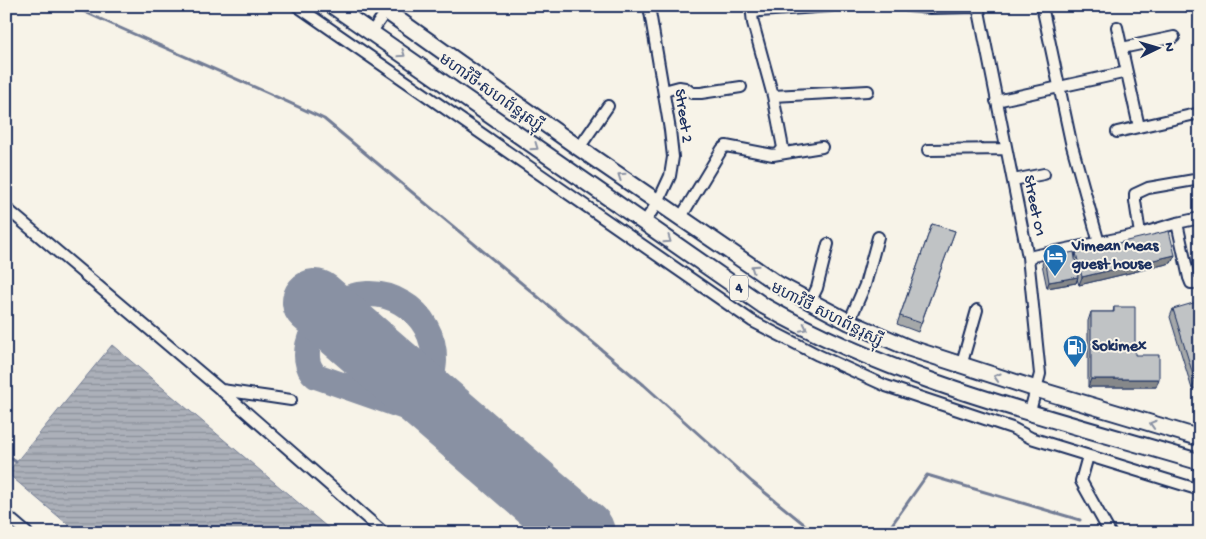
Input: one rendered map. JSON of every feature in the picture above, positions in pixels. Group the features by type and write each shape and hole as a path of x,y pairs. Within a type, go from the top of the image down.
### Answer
{"highway":[{"name":"មហាវិថី សហព័ន្ធរុស្ស៊ី","path":"333,6 764,306 797,324 896,369 1030,412 1200,462"},
{"name":"មហាវិថី សហព័ន្ធរុស្ស៊ី","path":"385,8 579,148 779,285 810,302 909,348 961,366 1200,438"}],"street":[{"path":"297,6 752,321 818,355 886,386 1012,428 1031,438 1200,490"},
{"name":"Street 2","path":"644,222 658,202 670,176 673,157 649,6"},
{"path":"779,153 783,148 773,96 752,10 831,6"},
{"path":"908,6 930,8 978,7"},
{"path":"1042,6 1076,163 1099,243"},
{"name":"Street 01","path":"978,7 1028,257 1040,374 1030,412"},
{"path":"371,33 385,8"},
{"path":"1117,27 1139,127"},
{"path":"1122,48 1174,37"},
{"path":"996,101 1127,72"},
{"path":"664,91 679,87 685,88 692,93 701,94 741,87"},
{"path":"773,96 868,91"},
{"path":"579,148 608,106"},
{"path":"1117,132 1200,113"},
{"path":"681,217 722,149 726,146 773,155 822,146"},
{"path":"928,150 1006,149"},
{"path":"1013,180 1044,174"},
{"path":"1140,234 1135,194 1148,188 1200,179"},
{"path":"6,208 221,390 384,533"},
{"path":"1028,257 1140,234 1200,218"},
{"path":"1177,223 1189,278 1191,283 1200,283"},
{"path":"850,322 864,285 878,237"},
{"path":"810,302 816,288 828,244"},
{"path":"961,366 977,310"},
{"path":"221,390 291,400"},
{"path":"1088,456 1081,480 1110,533"},
{"path":"6,515 27,533"}],"shaded area":[{"path":"112,345 334,533 78,533 7,473"}],"building":[{"path":"932,224 955,231 921,323 900,316"},
{"path":"1169,231 1175,255 1082,277 1076,253"},
{"path":"1074,252 1078,277 1049,282 1045,258"},
{"path":"1200,301 1200,379 1195,381 1173,309"},
{"path":"1114,307 1135,307 1135,355 1159,355 1159,379 1091,379 1091,312 1114,312"}],"waterway":[{"path":"72,6 324,119 644,385 752,482 815,533"},
{"path":"6,454 16,462"},
{"path":"886,533 927,475 1080,520"}],"taxiway":[{"path":"455,423 433,387 434,351 430,335 416,313 394,299 376,294 349,297 326,312 314,329 307,349 307,359 310,368 316,376 419,412 464,431"}],"runway":[{"path":"315,302 582,533"}],"place":[{"name":"Vimean Meas guest house","path":"1055,277"},
{"name":"Sokimex","path":"1075,368"}]}
